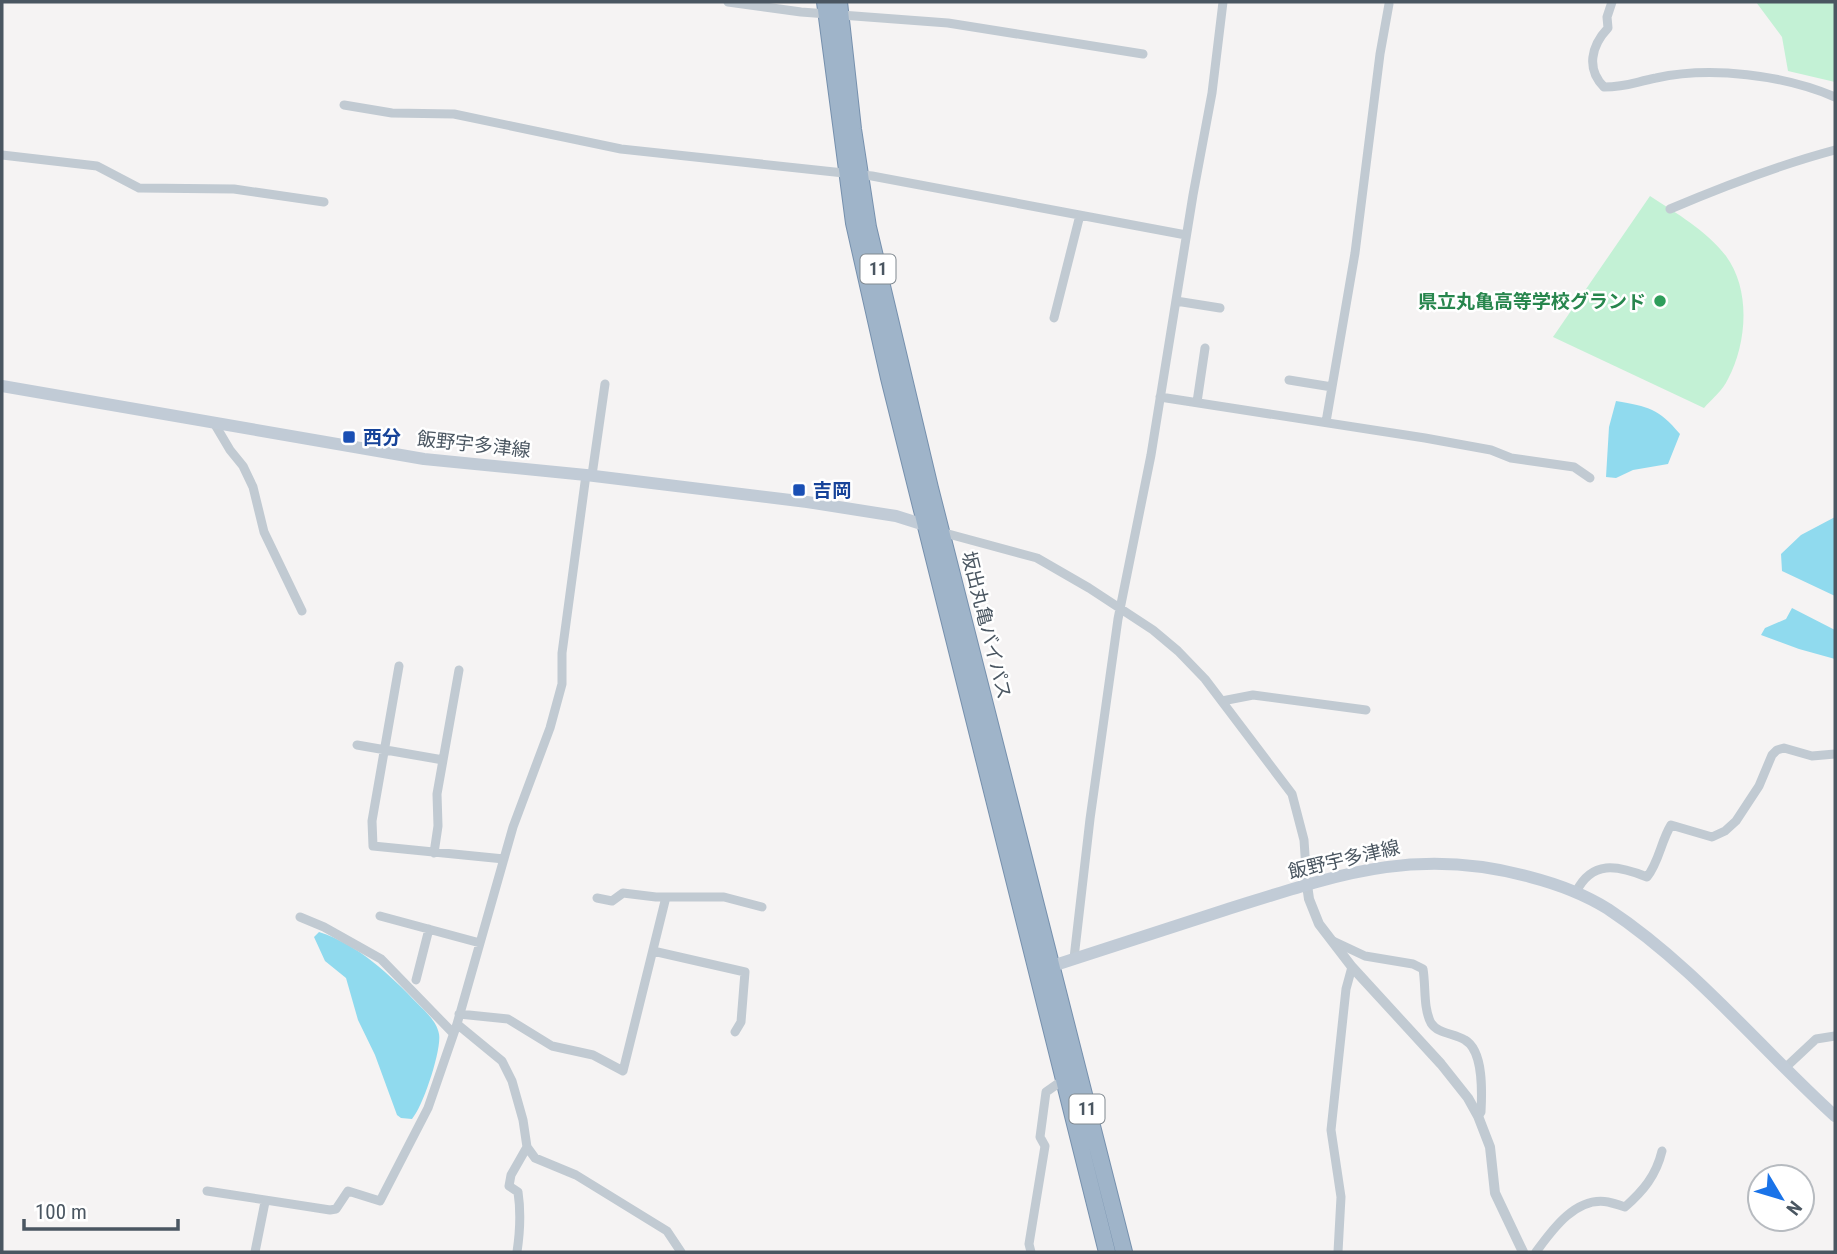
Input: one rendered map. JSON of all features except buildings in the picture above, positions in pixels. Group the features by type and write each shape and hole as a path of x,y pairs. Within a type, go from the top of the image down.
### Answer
{"highway":[{"name":"坂出丸亀バイパス","path":"833,8 853,129 854,223 886,365 969,691 1124,1252"},
{"name":"坂出丸亀バイパス","path":"854,174 941,532 969,691"},
{"name":"坂出丸亀バイパス","path":"1044,969 1063,1080 1107,1252"}],"main road":[{"name":"飯野宇多津線","path":"2,386 424,459 589,475 807,502 896,516 925,524 941,532"},
{"name":"飯野宇多津線","path":"1044,969 1307,885 1367,869 1423,862 1463,863 1497,868 1576,892 1605,908 1670,957 1835,1116"}],"street":[{"path":"727,2 833,8 1143,54"},
{"path":"1074,958 1090,819 1120,611 1145,491 1212,93 1223,2"},
{"path":"1612,2 1607,17 1608,28 1599,38 1592,63 1595,78 1604,87 1626,87 1656,78 1699,72 1721,72 1794,81 1835,97"},
{"path":"1326,422 1355,253 1380,54 1389,4"},
{"path":"344,105 393,113 454,114 621,149 854,174 1186,235"},
{"path":"1670,209 1790,163 1835,150"},
{"path":"2,155 97,166 138,188 234,189 324,202"},
{"path":"1054,318 1080,215"},
{"path":"1175,301 1220,309"},
{"path":"1197,402 1205,348"},
{"path":"1289,380 1332,387"},
{"path":"207,1191 330,1210 336,1209 348,1191 380,1201 428,1108 456,1024 513,827 550,729 562,684 562,653 605,384"},
{"path":"1160,397 1491,450 1511,458 1574,467 1590,478"},
{"path":"214,423 243,466 253,487 264,532 302,611"},
{"path":"941,532 1037,558 1089,588 1168,642 1205,678 1292,794 1304,840 1309,899 1319,924 1352,967 1458,1083 1478,1116 1490,1147 1495,1193 1523,1252"},
{"path":"399,666 372,821 373,846 504,859"},
{"path":"434,853 438,826 436,794 459,670"},
{"path":"1222,701 1253,695 1366,709"},
{"path":"357,745 443,760"},
{"path":"1576,892 1585,875 1598,868 1614,868 1647,877 1653,870 1662,840 1671,825 1712,837 1726,831 1736,821 1759,786 1772,755 1777,750 1784,748 1812,756 1835,754"},
{"path":"597,898 612,901 623,893 666,897 724,897 762,907"},
{"path":"456,1024 508,1018 552,1046 593,1055 623,1071 666,897"},
{"path":"380,916 480,943"},
{"path":"300,917 324,927 381,959 502,1060 520,1107 527,1147 544,1163 576,1175 667,1231 681,1252"},
{"path":"416,979 429,929"},
{"path":"1332,940 1365,956 1413,964 1423,969 1427,1011 1432,1025 1466,1040 1474,1054 1482,1079 1478,1116"},
{"path":"653,951 745,972 741,1022 735,1032"},
{"path":"1338,1252 1341,1197 1331,1130 1346,989 1352,967"},
{"path":"1785,1068 1816,1039 1835,1036"},
{"path":"1031,1252 1029,1244 1045,1146 1040,1137 1046,1092 1063,1080"},
{"path":"517,1252 520,1202 518,1192 509,1186 511,1175 527,1147"},
{"path":"1536,1252 1562,1218 1581,1206 1606,1201 1625,1207 1644,1190 1653,1177 1662,1152"},
{"path":"256,1252 265,1202"}],"green space":[{"path":"1756,2 1835,2 1835,82 1788,71 1782,37"},
{"name":"県立丸亀高等学校グランド","path":"1650,196 1710,238 1726,256 1740,284 1744,317 1739,349 1726,383 1704,408 1553,337"}],"water":[{"path":"1616,401 1652,410 1680,434 1668,464 1633,470 1616,478 1606,477 1609,427"},
{"path":"1835,517 1835,596 1782,571 1781,554 1801,535"},
{"path":"1792,608 1835,630 1835,659 1761,635 1765,628 1786,619"},
{"path":"319,932 347,945 373,962 428,1014 436,1025 439,1041 435,1064 421,1103 412,1119 397,1115 375,1055 358,1020 346,978 325,961 314,937"}],"place":[{"name":"県立丸亀高等学校グランド","path":"1660,301"},
{"name":"西分","path":"349,437"},
{"name":"吉岡","path":"799,490"}]}
